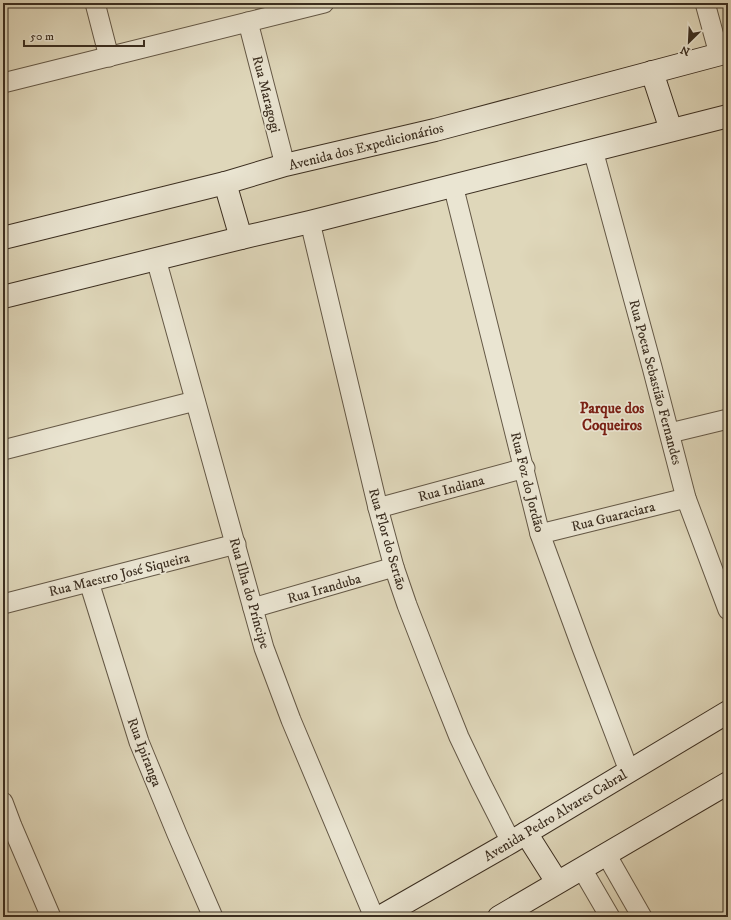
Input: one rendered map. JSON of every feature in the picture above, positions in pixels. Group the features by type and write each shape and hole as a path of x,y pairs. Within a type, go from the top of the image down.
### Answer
{"street":[{"path":"95,3 110,57"},
{"path":"3,83 324,3"},
{"path":"705,3 723,53"},
{"name":"Rua Maragogi","path":"248,22 285,165"},
{"name":"Avenida dos Expedicionários","path":"3,238 225,183 285,165 435,130 723,53"},
{"path":"652,72 671,130"},
{"path":"3,298 728,116"},
{"name":"Rua Poeta Sebastião Fernandes","path":"593,150 670,433 686,498 728,610"},
{"path":"225,183 240,238"},
{"name":"Rua Foz do Jordão","path":"453,185 525,468 540,534 629,771"},
{"name":"Rua Flor do Sertão","path":"310,222 378,508 394,567 417,632 459,737 480,781 518,837"},
{"name":"Rua Ilha do Príncipe","path":"156,259 264,648 291,720 374,917"},
{"path":"3,450 195,401"},
{"path":"670,433 728,419"},
{"name":"Rua Indiana","path":"378,508 525,468"},
{"name":"Rua Guaraciara","path":"540,534 686,498"},
{"name":"Rua Maestro José Siqueira","path":"3,604 236,544"},
{"name":"Rua Iranduba","path":"253,608 394,567"},
{"name":"Rua Ipiranga","path":"89,582 139,742 213,917"},
{"name":"Avenida Pedro Alvares Cabral","path":"380,917 728,712"},
{"path":"499,917 728,783"},
{"path":"3,802 51,917"},
{"path":"518,837 558,882"},
{"path":"606,854 642,917"},
{"path":"582,869 610,917"}],"district":[{"name":"Parque dos Coqueiros","path":"612,416"}]}
